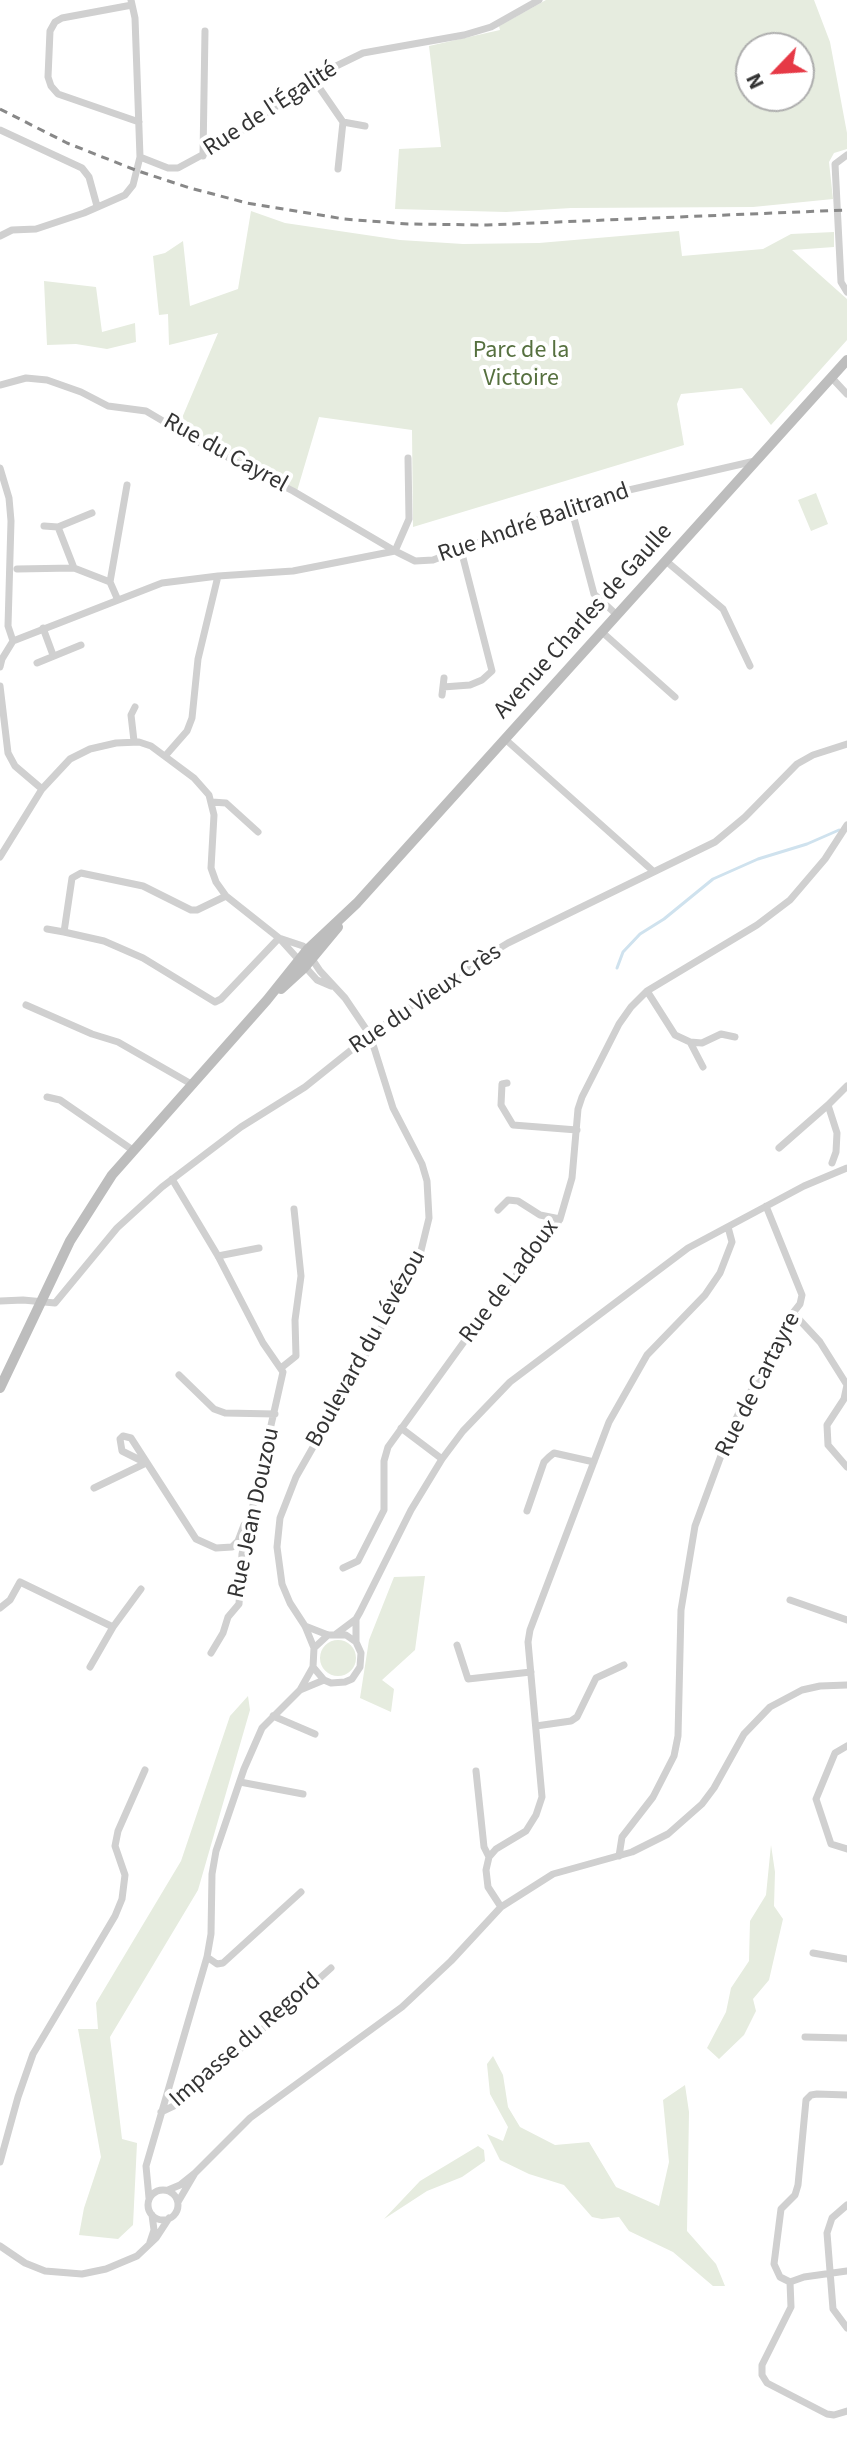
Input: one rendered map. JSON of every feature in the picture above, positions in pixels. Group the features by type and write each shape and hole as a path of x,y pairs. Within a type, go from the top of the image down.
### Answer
{"main road":[{"name":"Avenue Charles de Gaulle","path":"0,1388 80,1221 112,1175 847,360"},
{"name":"Avenue Charles de Gaulle","path":"267,1000 295,978 316,941 350,910"}],"street":[{"name":"Rue de l'Égalité","path":"140,157 168,168 178,168 203,156 314,80 363,53 464,35 491,27 539,0"},
{"path":"0,236 12,230 36,229 97,206 130,190 138,171 139,122 132,2 55,22 50,31 48,77 58,94 139,122"},
{"path":"203,156 205,31"},
{"path":"314,80 343,122 338,169"},
{"path":"343,122 365,126"},
{"path":"0,130 82,168 89,177 97,206"},
{"path":"847,155 835,164 841,282 847,292"},
{"path":"831,377 847,394"},
{"name":"Rue du Cayrel","path":"0,385 26,378 47,380 108,406 153,414 395,551"},
{"path":"395,551 409,519 408,458"},
{"name":"Rue André Balitrand","path":"13,641 162,583 293,571 395,551 417,561 433,560 571,507 629,490 755,461"},
{"path":"0,468 9,498 11,521 8,626 13,641 0,667"},
{"path":"117,598 110,582 127,485"},
{"path":"571,507 594,594 617,615"},
{"path":"44,526 58,527 92,513"},
{"path":"58,527 74,568"},
{"path":"443,687 470,685 492,671 461,550"},
{"path":"666,561 723,609 750,666"},
{"path":"17,569 74,568 110,582"},
{"path":"166,755 187,731 192,718 198,659 218,576"},
{"path":"43,628 53,655"},
{"path":"602,632 675,697"},
{"path":"37,663 81,645"},
{"path":"0,686 8,753 15,766 42,789"},
{"path":"134,741 131,715 135,707"},
{"path":"505,739 653,871"},
{"path":"0,857 42,789 70,759 102,746 134,741 151,746 194,778 212,802 211,868 226,896 279,938 303,946 305,960"},
{"name":"Rue du Vieux Crès","path":"39,1302 55,1303 117,1228 172,1179 241,1127 305,1087 370,1035 457,974 508,943 715,842 745,817 797,764 813,755 847,744"},
{"path":"212,802 226,803 258,832"},
{"name":"Rue de Ladoux","path":"343,1568 358,1561 384,1510 384,1461 388,1447 487,1310 560,1219 572,1178 578,1109 614,1031 647,991 757,925 790,900 825,859 847,825"},
{"path":"839,834 847,840"},
{"path":"64,932 72,878 81,873 143,886 191,910 226,896"},
{"path":"47,929 104,941 143,958 215,1002 279,938"},
{"name":"Boulevard du Lévézou","path":"279,938 345,998 370,1035 393,1108 422,1164 427,1181 429,1218 418,1263 284,1503 278,1532 282,1584 314,1648"},
{"path":"647,991 675,1035 690,1042 702,1043 721,1034 735,1037"},
{"path":"26,1005 118,1042 193,1085"},
{"path":"690,1042 703,1067"},
{"path":"507,1083 502,1084 501,1105 513,1125 577,1130"},
{"path":"779,1148 847,1086"},
{"path":"47,1097 60,1100 134,1151"},
{"path":"828,1105 837,1133 832,1163"},
{"path":"300,1690 324,1680 338,1683 357,1674 362,1660 356,1642 356,1619 411,1510 463,1431 510,1382 664,1265 766,1206 847,1168"},
{"path":"172,1179 218,1256 271,1358 281,1368"},
{"path":"498,1210 508,1200 518,1201 540,1215 560,1219"},
{"name":"Rue de Cartayre","path":"619,1856 622,1837 653,1797 674,1756 678,1736 679,1632 686,1567 695,1526 743,1404 775,1352 785,1323 800,1304 802,1295 766,1206"},
{"name":"Rue Jean Douzou","path":"211,1653 228,1617 239,1604 242,1554 275,1414 282,1379 281,1368 296,1356 295,1320 301,1276 294,1209"},
{"path":"501,1907 488,1887 486,1870 489,1857 496,1849 526,1831 542,1797 528,1642 530,1630 609,1422 647,1355 705,1295 720,1273 732,1242 728,1227"},
{"path":"218,1256 259,1248"},
{"path":"0,1301 39,1302"},
{"path":"794,1314 820,1342 847,1385 844,1399 827,1425 828,1445 847,1467"},
{"path":"179,1375 214,1409 225,1413 275,1414"},
{"path":"401,1428 442,1459"},
{"path":"527,1511 544,1462 554,1453 594,1462"},
{"path":"94,1488 146,1463 190,1533 216,1548 232,1547 238,1541 253,1500"},
{"path":"0,1608 10,1600 20,1582 113,1627"},
{"path":"90,1667 113,1627 141,1589"},
{"path":"790,1600 847,1620"},
{"path":"148,2248 154,2230 148,2206 146,2166 207,1957 216,1851 262,1728 300,1690 313,1667 314,1648 356,1619"},
{"path":"305,1626 346,1635 356,1642"},
{"path":"457,1645 468,1679 531,1672"},
{"path":"536,1726 571,1721 577,1717 596,1678 624,1665"},
{"path":"313,1667 324,1680"},
{"path":"149,2198 180,2185 250,2118 402,2007 451,1961 501,1907 553,1874 619,1856 657,1840 690,1817 714,1788 744,1734 770,1707 802,1690 847,1685"},
{"path":"273,1716 315,1734"},
{"path":"847,1746 835,1753 816,1799 831,1844 847,1849"},
{"path":"0,2162 33,2054 122,1899 125,1875 115,1846 118,1831 145,1770"},
{"path":"476,1771 484,1847 489,1857"},
{"path":"240,1782 303,1794"},
{"path":"207,1957 217,1964 223,1963 301,1892"},
{"path":"813,1953 847,1959"},
{"name":"Impasse du Regord","path":"161,2112 180,2103 331,1968"},
{"path":"805,2037 847,2038"},
{"path":"847,2095 817,2094 806,2100 798,2185 795,2195 781,2209 774,2264 780,2277 790,2282 847,2271"},
{"path":"0,2246 25,2263 63,2274 106,2269 148,2248 177,2210 178,2202 195,2173"},
{"path":"146,2176 178,2202"},
{"path":"847,2205 829,2223 833,2309 847,2328"},
{"path":"152,2214 159,2219 169,2218"},
{"path":"790,2282 791,2307 762,2365 762,2375 767,2383 827,2414 847,2411"}],"green space":[{"path":"546,0 814,0 830,42 847,133 847,149 834,153 829,162 833,199 753,207 571,208 506,212 395,209 399,149 441,147 429,46 500,30 499,26"},
{"name":"Parc de la Victoire","path":"251,211 285,223 400,240 463,244 539,243 679,231 682,256 763,249 791,234 834,232 834,247 792,250 847,299 847,340 771,425 742,388 681,394 677,404 684,445 413,527 412,430 319,417 297,491 179,425 218,333 169,345 168,314 159,315 153,256 165,253 183,241 190,306 238,289"},
{"path":"44,281 96,287 102,332 135,323 136,342 107,349 76,344 47,345"},
{"path":"816,493 828,524 811,531 798,500"},
{"path":"425,1576 415,1650 382,1680 394,1689 391,1712 360,1698 369,1640 394,1577"},
{"path":"338,1640 351,1645 356,1658 351,1671 338,1676 325,1671 320,1658 325,1645"},
{"path":"248,1696 250,1710 198,1890 110,2037 122,2139 137,2143 133,2225 118,2239 79,2235 84,2208 101,2157 78,2029 98,2029 96,2003 181,1861 230,1716"},
{"path":"771,1845 775,1872 774,1906 783,1919 769,1980 753,1999 756,2011 744,2035 719,2059 707,2048 726,2012 731,1988 749,1961 750,1921 766,1895"},
{"path":"493,2056 503,2075 508,2107 520,2127 555,2145 589,2142 616,2187 659,2206 669,2162 663,2100 685,2085 689,2112 687,2231 716,2264 725,2286 713,2286 673,2252 629,2231 619,2217 592,2217 564,2185 529,2174 500,2160 487,2134 503,2141 508,2127 490,2094 487,2064"},
{"path":"478,2146 484,2150 485,2161 462,2177 427,2191 384,2219 420,2181"}],"waterway":[{"path":"617,968 623,952 640,934 664,919 713,879 839,830"}],"railway":[{"path":"0,109 67,143 190,188 247,203 344,219 487,225 847,210"}]}
